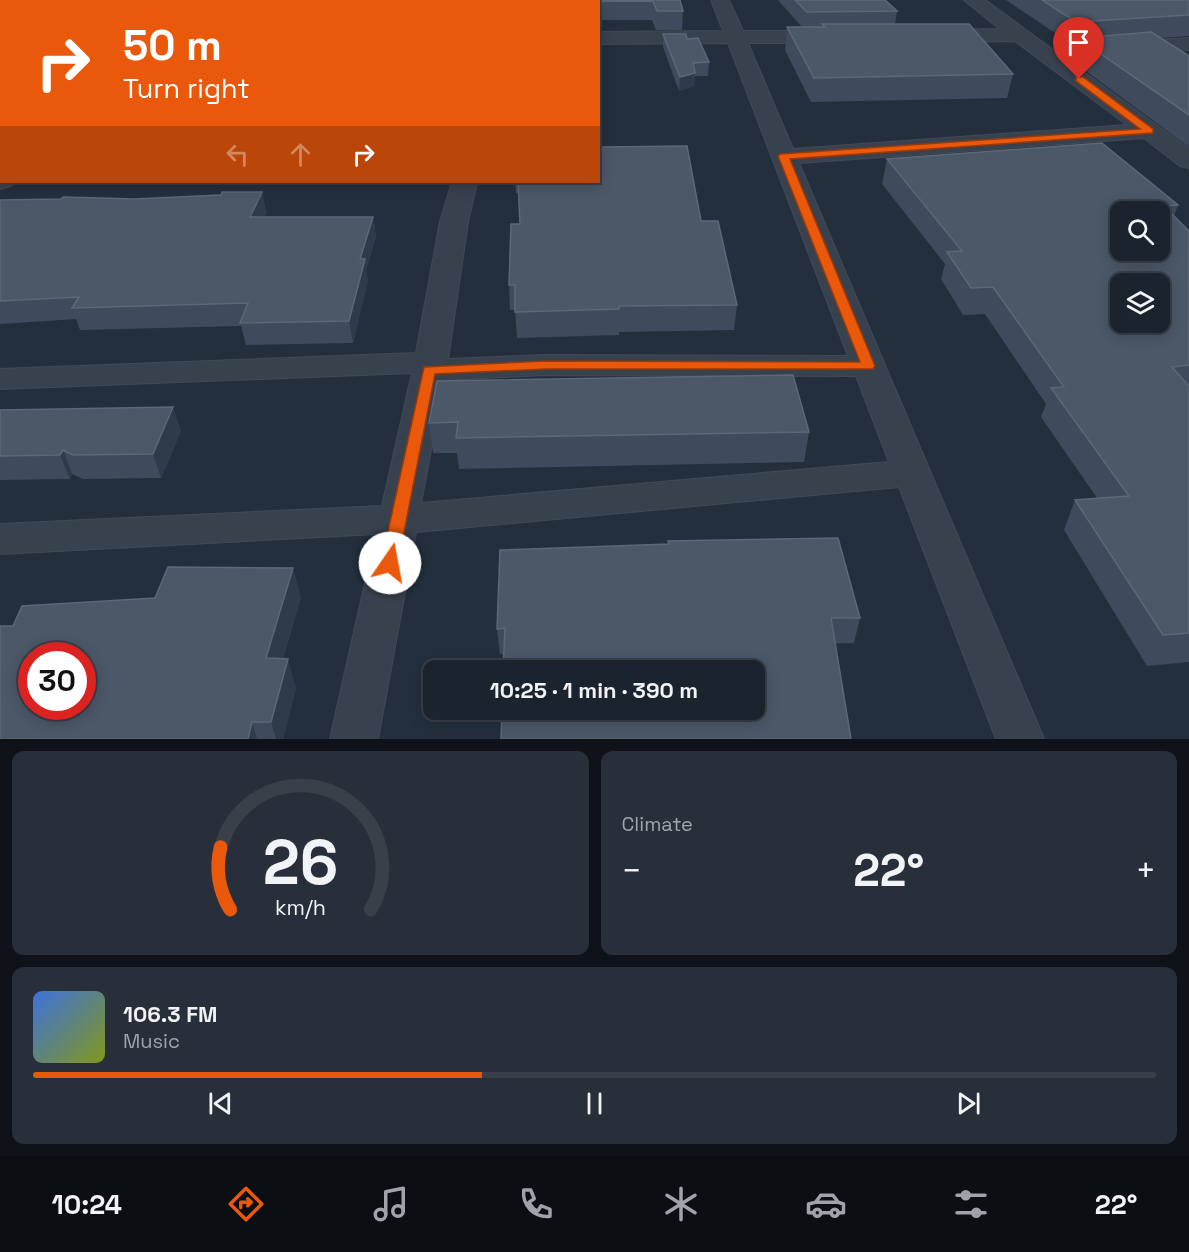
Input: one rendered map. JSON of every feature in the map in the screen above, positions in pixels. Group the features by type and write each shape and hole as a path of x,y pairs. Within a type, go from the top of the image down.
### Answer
{"street":[{"path":"720,0 1020,739"},
{"path":"973,0 1189,161"},
{"path":"913,36 1019,35"},
{"path":"600,38 854,37"},
{"path":"1111,49 1189,44"},
{"path":"1044,53 1078,51"},
{"path":"783,156 1149,131"},
{"path":"354,739 430,366 454,222 464,183"},
{"path":"0,380 430,366 868,366"},
{"path":"0,539 399,519 912,473"}],"building":[{"path":"600,0 680,0 683,11 657,11 653,1"},
{"path":"795,0 885,0 897,11 807,12"},
{"path":"1042,0 1189,0 1189,15 1076,22"},
{"path":"822,24 969,24 1013,74 814,78 787,27 825,27"},
{"path":"1151,32 1189,56 1189,115 1078,38"},
{"path":"663,34 686,34 687,39 698,38 709,62 693,63 695,73 680,77"},
{"path":"600,72 601,147 687,146 701,221 718,221 737,305 619,306 619,309 515,312 515,285 509,285 511,224 520,224 518,183 600,183"},
{"path":"1102,143 1178,205 1170,206 1170,201 1110,201 1110,261 1170,261 1170,212 1189,231 1189,365 1172,367 1189,386 1189,633 1163,635 1075,500 1129,496 1051,388 1064,387 993,287 971,288 947,252 962,251 887,159"},
{"path":"222,192 262,192 250,217 373,217 360,259 365,259 349,321 240,323 248,303 72,308 79,297 0,301 0,200 61,199 63,197 135,199 221,195"},
{"path":"793,375 809,432 456,438 458,422 429,423 437,381"},
{"path":"173,407 153,454 73,455 63,450 60,455 0,456 0,410"},
{"path":"838,538 860,618 831,618 851,739 501,739 502,720 765,720 765,660 503,660 505,628 497,629 500,550 669,544 668,541"},
{"path":"168,567 293,568 266,658 288,659 271,722 252,722 248,739 0,739 0,626 13,626 22,606 155,598"}],"route":[{"path":"390,563 429,370 546,365 868,366 783,156 1149,131 1079,79"}]}
